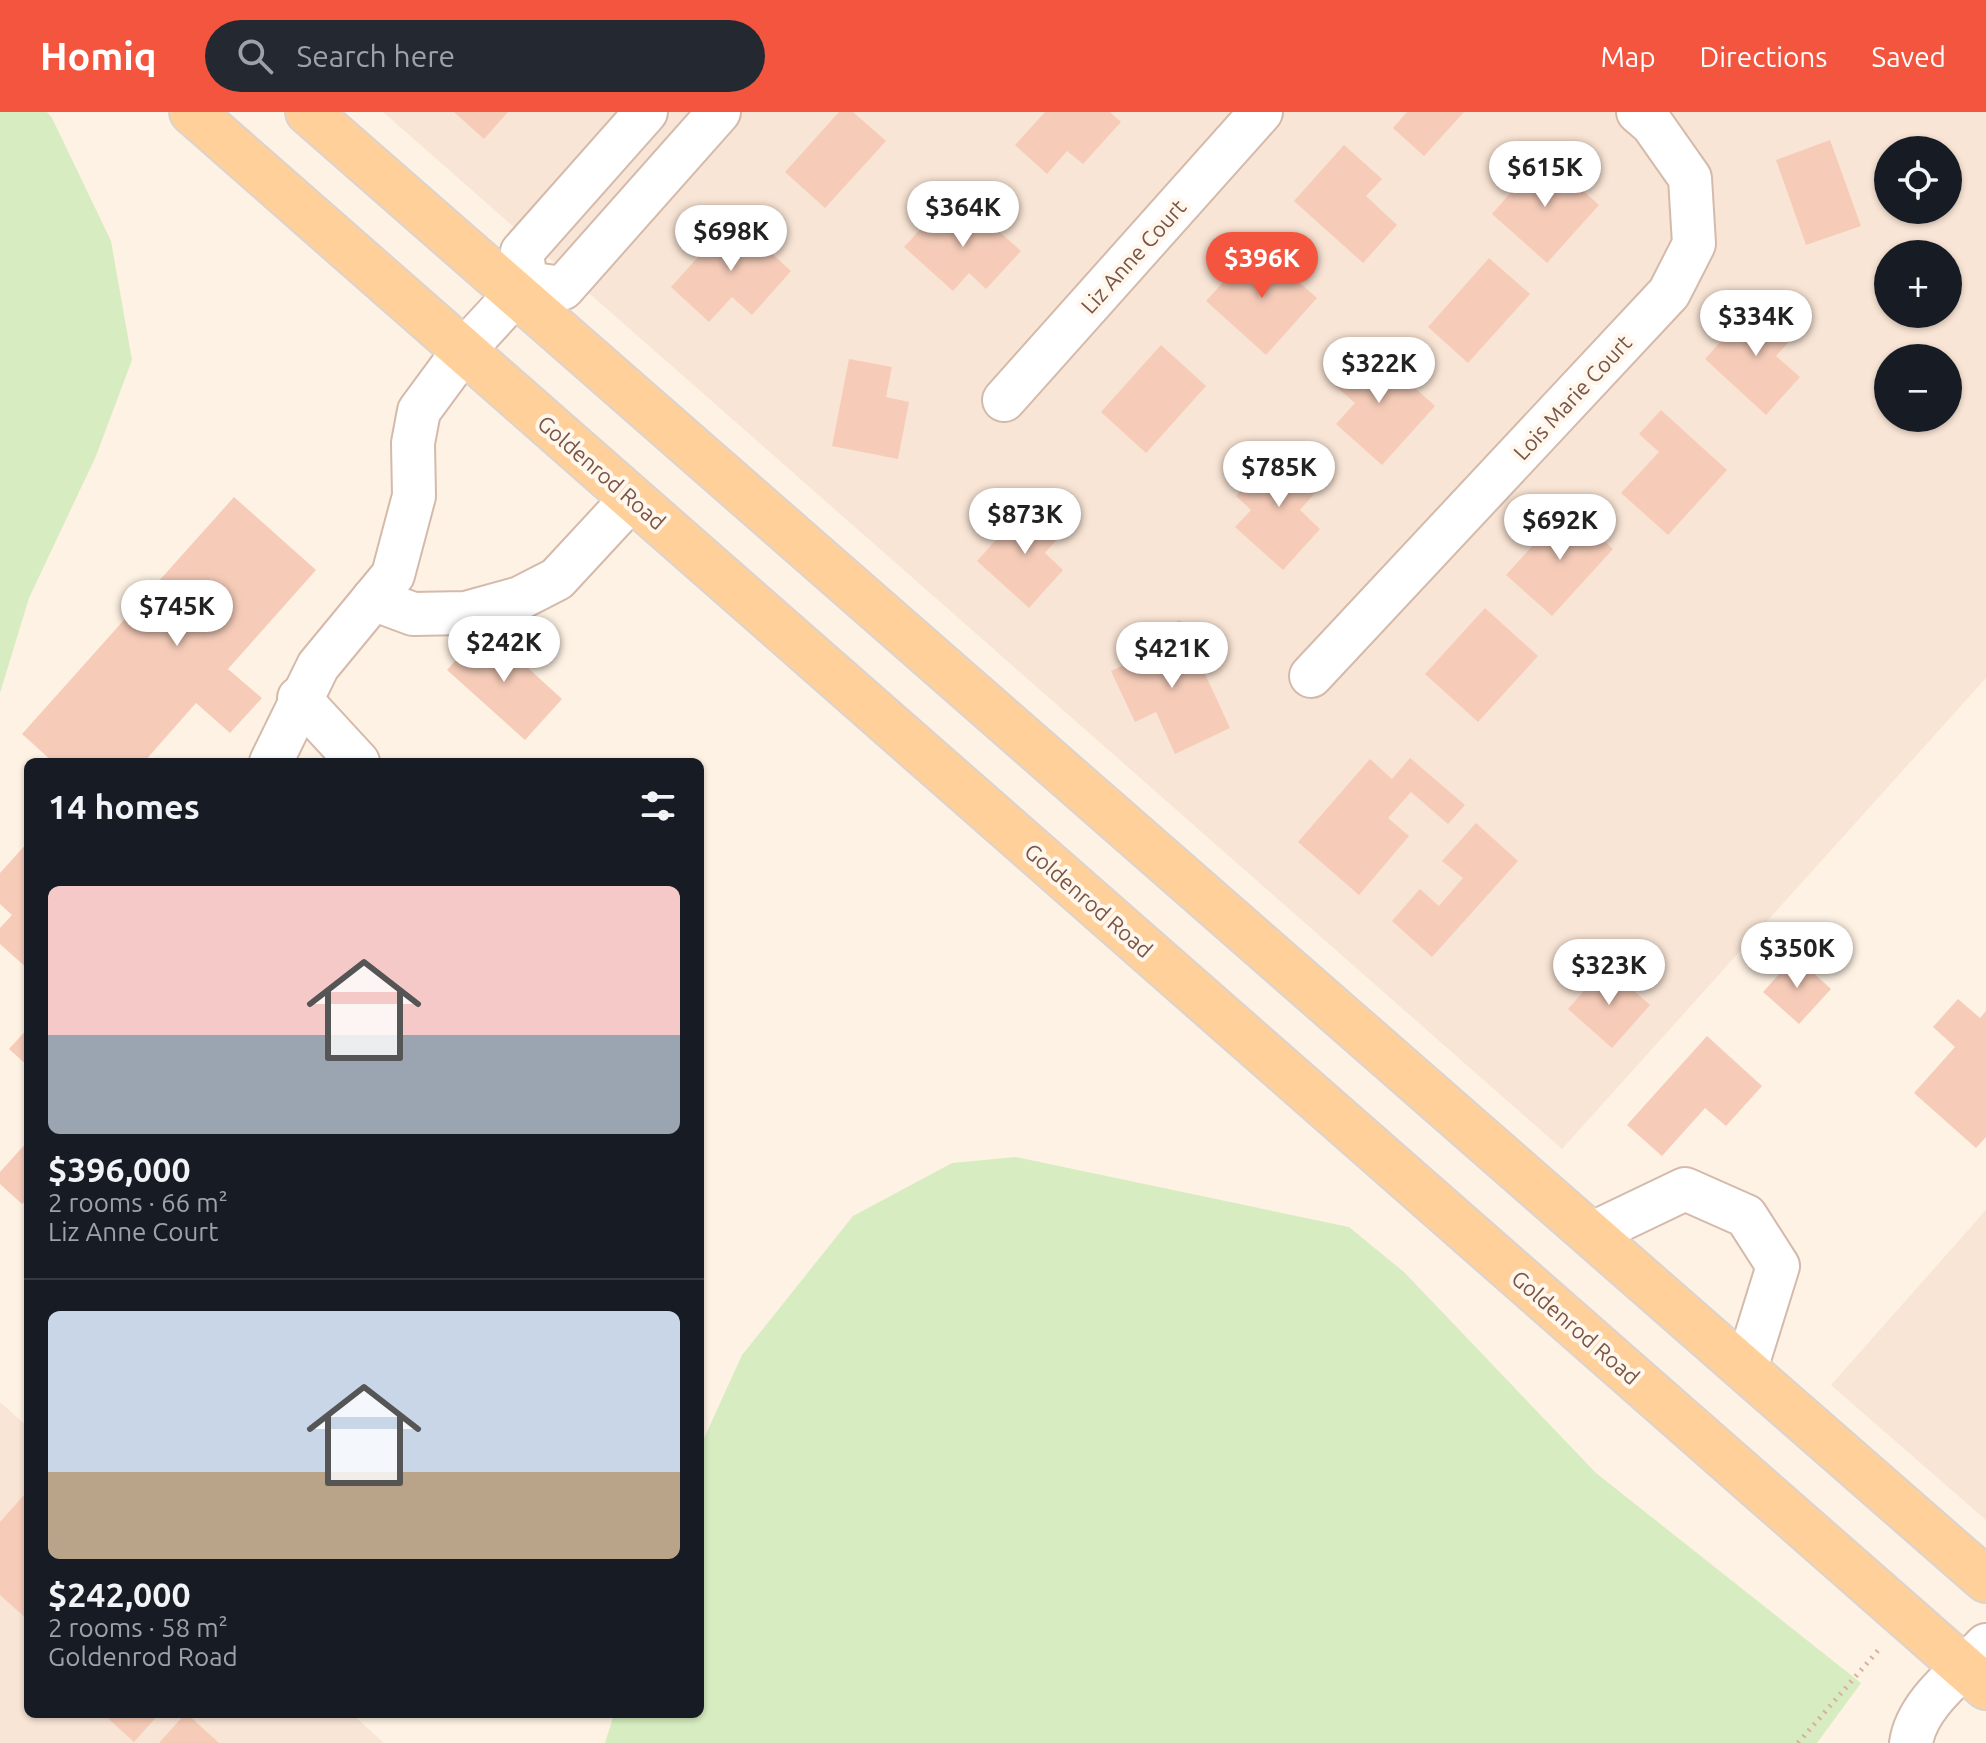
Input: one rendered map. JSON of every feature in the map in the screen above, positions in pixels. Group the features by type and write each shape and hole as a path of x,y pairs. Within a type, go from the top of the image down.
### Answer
{"main road":[{"name":"Goldenrod Road","path":"192,112 1979,1667"},
{"path":"308,112 521,288 1986,1580"}],"street":[{"path":"273,758 299,698 318,666 393,575 414,496 413,443 419,411 464,350 521,288 522,252 646,112"},
{"path":"521,288 563,288 719,112"},
{"name":"Liz Anne Court","path":"1004,400 1261,112"},
{"name":"Lois Marie Court","path":"1311,676 1669,293 1694,244 1690,178 1652,124 1638,112"},
{"path":"373,599 413,614 466,613 520,598 557,579 632,498"},
{"path":"299,698 354,758"},
{"path":"1591,1234 1685,1189 1746,1216 1778,1266 1746,1369"},
{"path":"1911,1743 1918,1721 1979,1667"}],"path":[{"path":"1798,1743 1887,1641"}],"shaded area":[{"path":"383,112 1986,112 1986,678 1562,1149"},
{"path":"1986,1210 1986,1520 1831,1385"},
{"path":"0,1402 24,1423 24,1718 356,1718 384,1743 0,1743"}],"green space":[{"path":"0,112 47,112 52,118 111,241 132,360 96,456 29,598 0,693"},
{"path":"1016,1157 1349,1227 1404,1272 1596,1473 1861,1683 1817,1743 605,1743 613,1718 704,1718 704,1438 742,1355 853,1216 952,1163"}],"building":[{"path":"454,112 508,112 484,139"},
{"path":"839,112 853,112 886,141 825,208 785,172"},
{"path":"1045,112 1110,112 1121,122 1083,164 1067,151 1047,174 1015,145"},
{"path":"1407,112 1464,112 1424,156 1393,128"},
{"path":"1830,140 1861,226 1806,245 1776,160"},
{"path":"1344,145 1382,179 1366,196 1397,225 1363,263 1294,201"},
{"path":"1543,155 1599,205 1547,263 1492,214"},
{"path":"968,204 1021,251 986,289 969,273 953,291 904,247 937,211 951,223"},
{"path":"733,218 791,271 752,315 732,297 709,322 671,287"},
{"path":"1257,245 1317,298 1266,355 1206,301"},
{"path":"1489,258 1530,294 1468,363 1428,327"},
{"path":"1758,300 1796,334 1776,356 1800,377 1766,415 1705,359"},
{"path":"1366,344 1435,406 1382,465 1336,424 1355,403 1332,383"},
{"path":"1161,345 1206,386 1146,453 1101,412"},
{"path":"849,359 892,367 886,397 909,402 898,459 832,446"},
{"path":"1661,410 1727,470 1668,535 1621,493 1659,452 1639,434"},
{"path":"1279,448 1321,486 1300,510 1320,529 1283,570 1235,527 1251,510 1236,496"},
{"path":"234,497 316,570 228,669 262,698 230,733 196,703 148,758 49,758 22,734"},
{"path":"1030,502 1063,532 1045,553 1063,570 1029,608 977,561"},
{"path":"1567,508 1613,549 1552,616 1506,575"},
{"path":"1485,608 1538,656 1478,722 1425,674"},
{"path":"1180,620 1230,728 1175,754 1156,712 1135,722 1111,671 1155,651 1148,635"},
{"path":"484,628 562,699 525,740 447,670"},
{"path":"1410,758 1465,805 1448,824 1411,792 1388,818 1409,836 1359,895 1298,842 1370,759 1392,779"},
{"path":"1476,823 1518,861 1432,957 1392,921 1420,889 1439,906 1463,878 1442,861"},
{"path":"24,846 24,965 0,944 0,928 12,915 0,904 0,873"},
{"path":"1795,956 1831,989 1799,1024 1763,992"},
{"path":"1606,966 1650,1005 1612,1048 1568,1009"},
{"path":"1958,999 1980,1018 1986,1011 1986,1137 1976,1148 1914,1093 1955,1047 1933,1027"},
{"path":"24,1032 24,1062 9,1049"},
{"path":"1707,1036 1762,1086 1726,1126 1705,1108 1662,1156 1627,1125"},
{"path":"24,1145 22,1204 0,1184 0,1172"},
{"path":"24,1495 24,1616 0,1595 0,1522"},
{"path":"107,1718 155,1718 134,1742"},
{"path":"181,1718 191,1718 219,1743 159,1743"}]}
